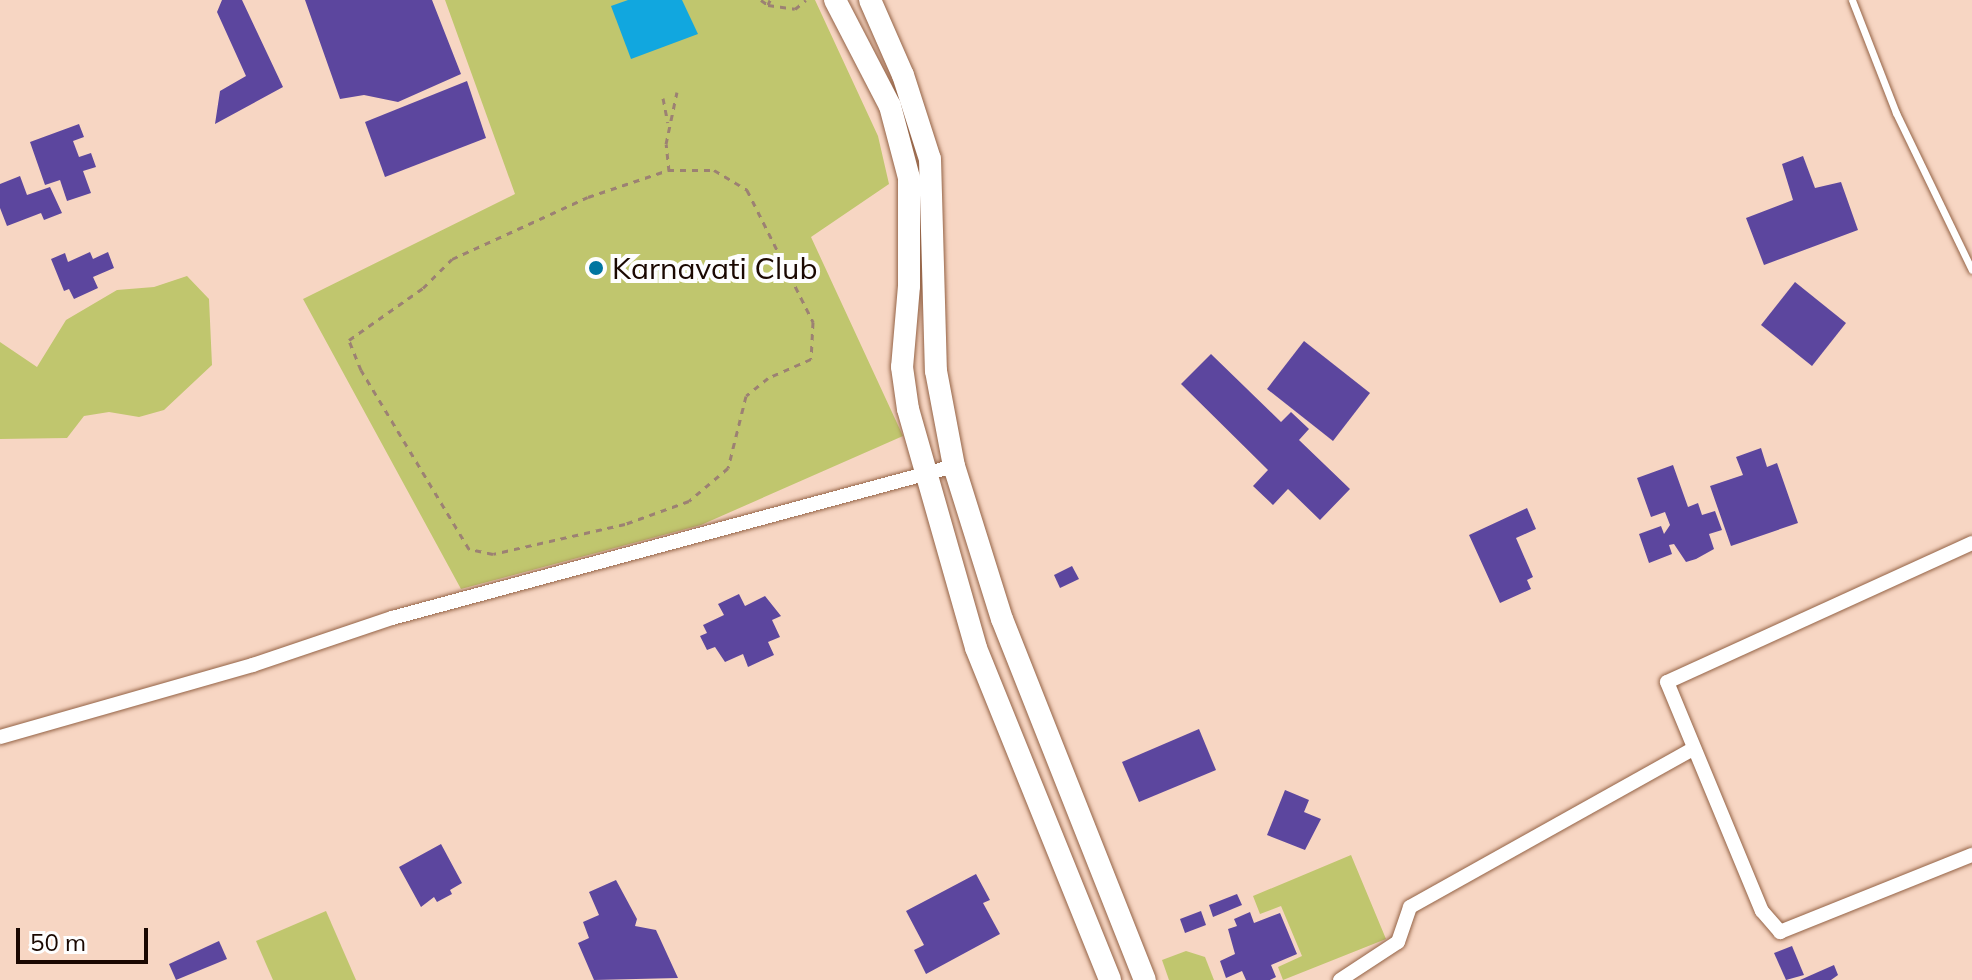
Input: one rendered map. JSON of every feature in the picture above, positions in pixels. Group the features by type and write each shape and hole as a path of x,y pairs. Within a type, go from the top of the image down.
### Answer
{"street":[{"path":"835,0 890,106 904,156 909,286 902,367 927,474 976,648 1110,980"},
{"path":"870,0 903,75 930,159 936,371 954,466 1002,619 1145,980"},
{"path":"0,737 253,665 392,618 954,466"},
{"path":"1972,543 1667,682 1762,911 1780,932 1972,855"},
{"path":"1340,980 1398,942 1410,907 1694,748"}],"lane":[{"path":"1852,0 1896,113 1972,270"}],"path":[{"path":"761,0 795,9 806,0"},
{"path":"668,126 677,92"},
{"path":"663,98 668,126 669,171"},
{"path":"714,170 747,190 813,322 811,359 768,378 746,396 728,468 689,501 625,524 493,554 469,549 361,370 349,340 423,288 452,259 646,173 669,171 714,170"}],"green space":[{"name":"Karnavati Club","path":"445,0 815,0 878,136 889,184 811,237 903,436 701,525 461,589 303,299 515,194"},
{"path":"187,276 209,299 212,365 164,410 139,417 109,412 84,416 67,438 0,439 0,342 37,367 66,320 117,290 154,287"},
{"path":"1351,855 1386,939 1283,980 1278,967 1302,956 1281,906 1260,914 1253,896"},
{"path":"326,911 356,980 273,980 256,941"},
{"path":"1186,951 1205,957 1214,980 1169,980 1162,960"}],"water":[{"path":"628,0 682,0 698,34 631,59 611,6"}],"building":[{"path":"222,0 242,0 283,87 215,124 220,91 246,76 217,12"},
{"path":"305,0 432,0 461,74 398,102 364,95 340,99"},
{"path":"467,81 486,138 385,177 365,122"},
{"path":"79,124 84,137 73,141 79,157 91,153 96,167 83,171 91,193 67,201 60,180 45,185 30,142"},
{"path":"1803,156 1815,188 1841,182 1858,230 1764,265 1746,218 1793,200 1782,164"},
{"path":"20,176 27,195 50,187 62,213 44,220 41,213 7,226 0,208 0,184"},
{"path":"90,252 93,259 108,252 114,268 93,277 98,288 74,299 69,289 64,291 51,259 65,253 68,262"},
{"path":"1795,282 1846,323 1812,366 1761,325"},
{"path":"1304,341 1370,393 1333,441 1267,389"},
{"path":"1211,354 1281,422 1291,412 1309,429 1299,440 1350,489 1320,520 1288,489 1273,505 1253,486 1268,470 1181,384"},
{"path":"1761,448 1767,467 1777,463 1798,523 1731,546 1710,486 1743,475 1736,457"},
{"path":"1673,465 1688,507 1698,503 1702,515 1715,511 1722,530 1709,534 1714,549 1696,559 1686,562 1674,544 1669,545 1672,554 1649,563 1639,534 1661,526 1664,534 1670,525 1665,512 1651,517 1637,478"},
{"path":"1527,508 1536,529 1516,538 1533,577 1527,580 1531,589 1500,603 1469,535"},
{"path":"1072,566 1079,579 1060,588 1054,575"},
{"path":"739,594 745,606 765,596 781,616 772,620 780,637 768,642 774,655 748,667 743,654 725,662 715,647 707,650 700,636 707,633 703,625 724,615 718,604"},
{"path":"1199,729 1216,770 1139,802 1122,762"},
{"path":"1285,790 1309,800 1304,812 1321,819 1305,850 1267,835"},
{"path":"441,844 462,883 450,890 452,894 437,902 434,897 421,907 399,867"},
{"path":"976,874 990,900 983,903 1000,934 926,974 914,950 924,945 906,911"},
{"path":"616,880 637,919 635,926 656,930 678,978 594,980 578,943 589,938 583,922 599,915 589,892"},
{"path":"1237,894 1242,905 1213,917 1209,905"},
{"path":"1201,911 1206,925 1185,933 1180,919"},
{"path":"1250,912 1254,923 1280,913 1297,954 1271,965 1276,977 1270,980 1246,980 1242,971 1226,978 1220,961 1235,954 1228,929 1237,926 1234,919"},
{"path":"219,941 227,959 176,980 169,964"},
{"path":"1792,946 1804,975 1786,980 1774,953"},
{"path":"1834,965 1838,975 1831,980 1800,980"}],"place":[{"name":"Karnavati Club","path":"596,268"}]}
